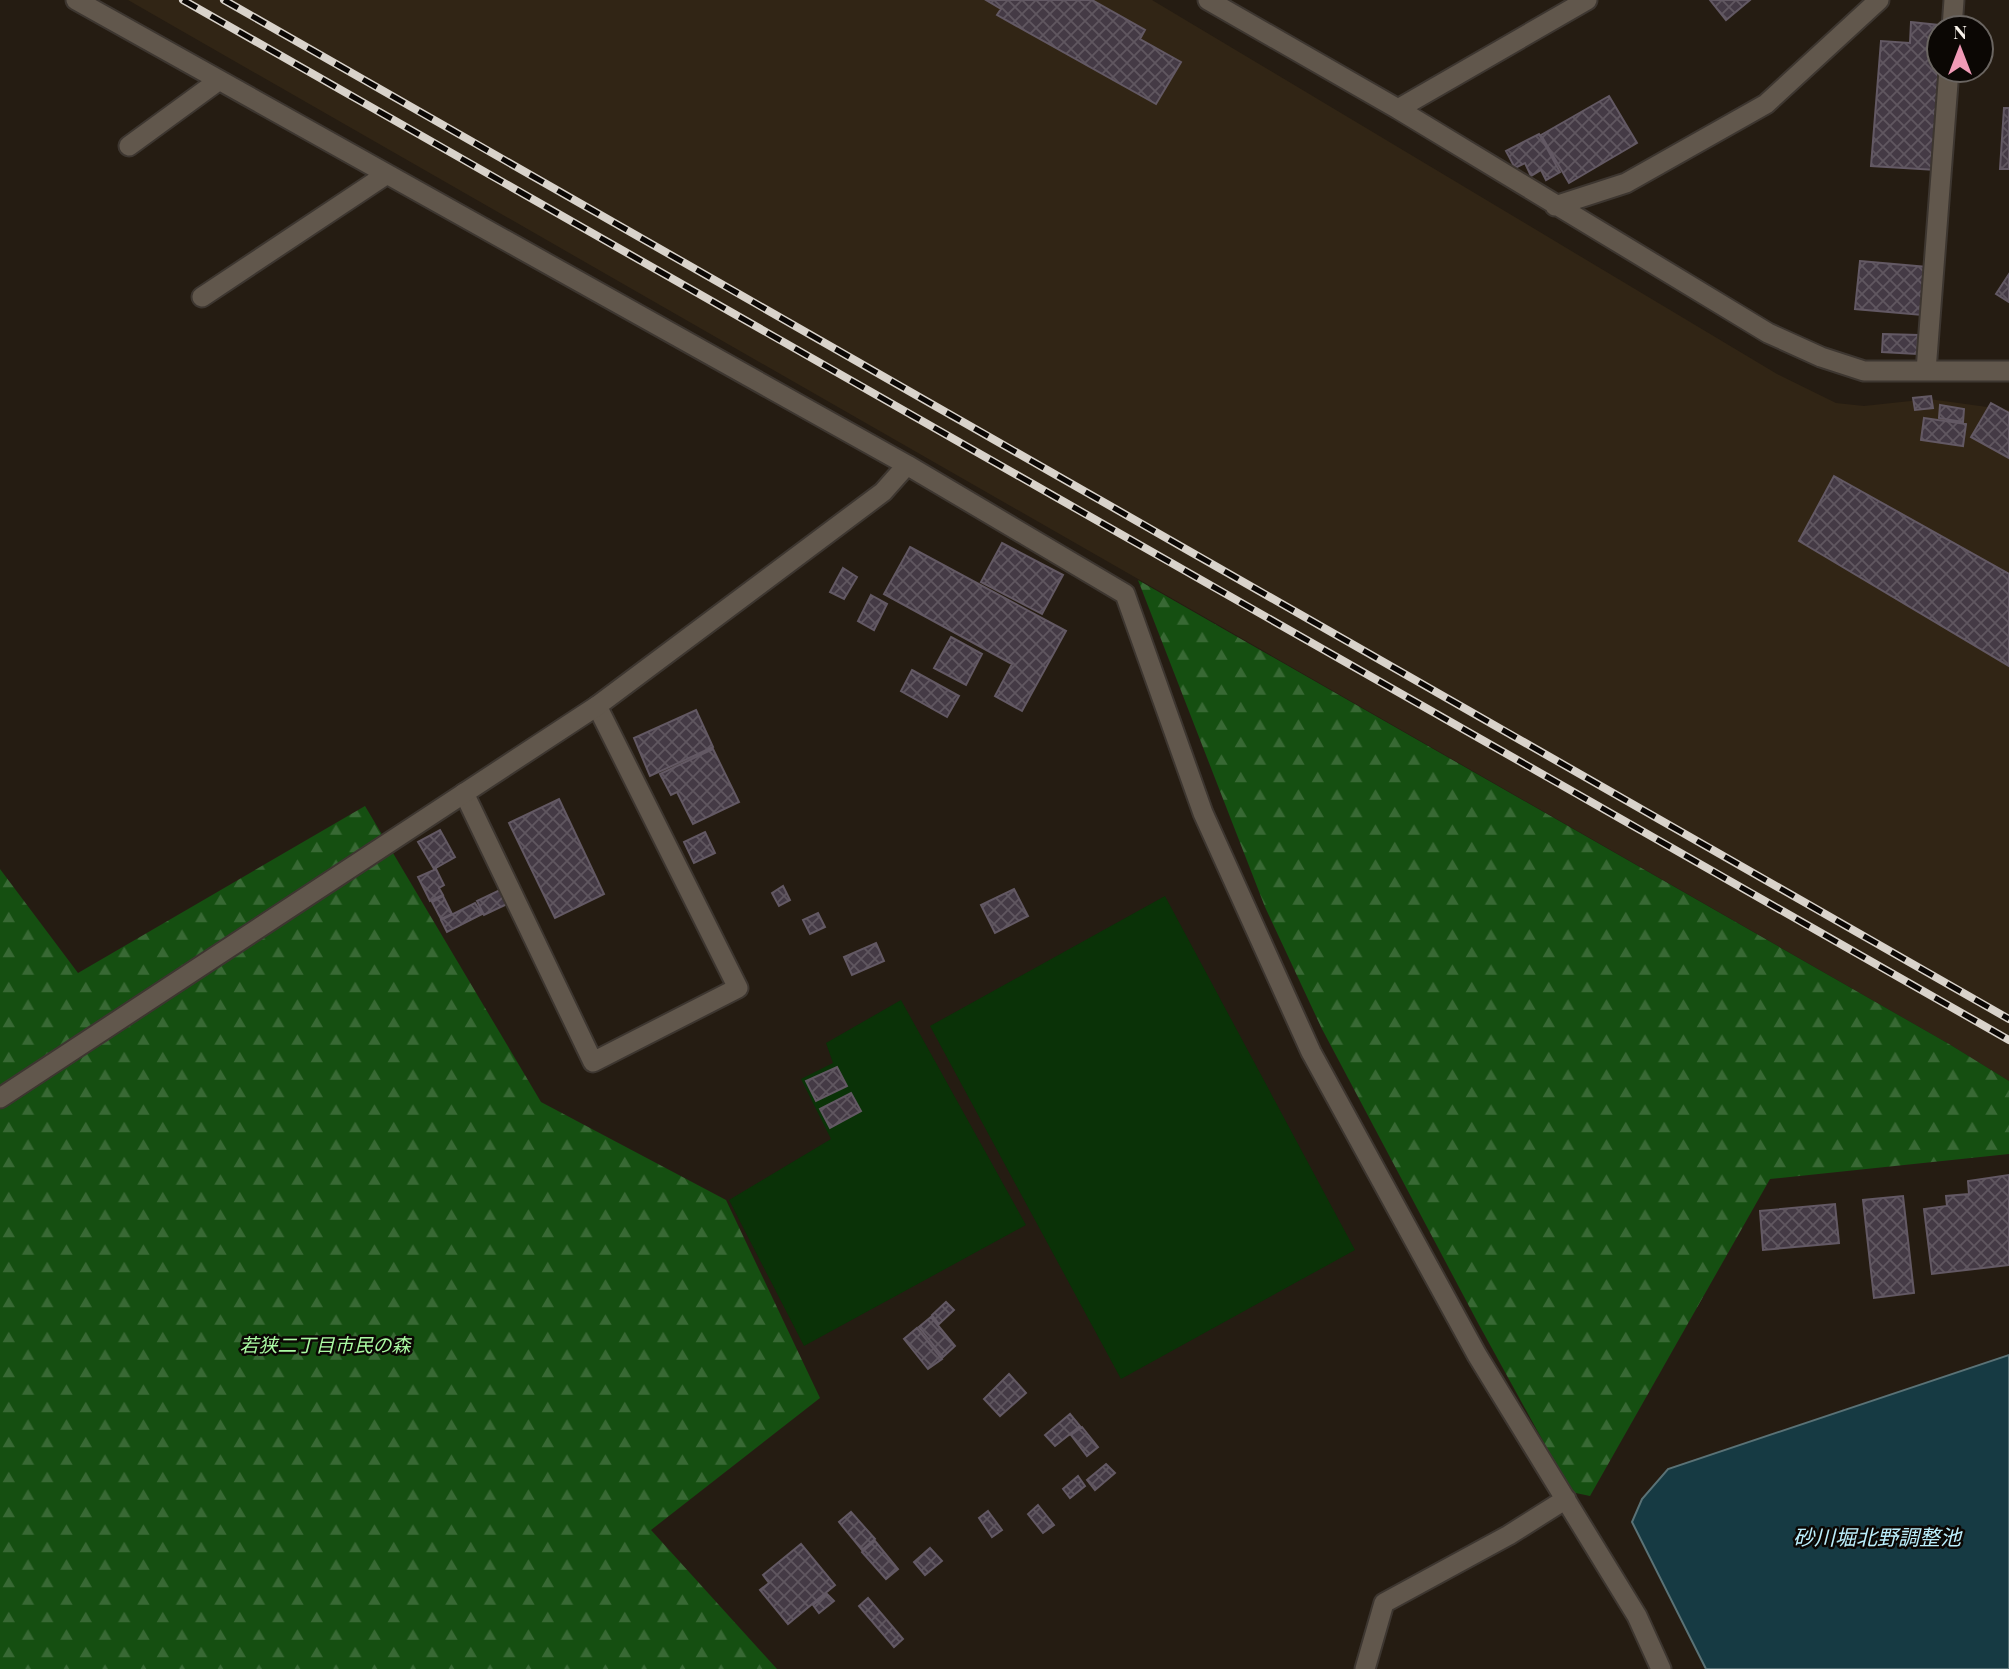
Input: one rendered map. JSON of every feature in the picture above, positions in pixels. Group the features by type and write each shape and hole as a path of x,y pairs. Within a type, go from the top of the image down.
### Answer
{"street":[{"path":"76,0 907,465 1125,594 1203,813 1311,1052 1477,1354 1637,1616 1661,1669"},
{"path":"1208,0 1398,109 1555,206 1779,338 1864,372 2009,371"},
{"path":"1398,109 1587,0"},
{"path":"1555,206 1626,183 1766,104 1879,0"},
{"path":"129,146 218,81"},
{"path":"1926,371 1948,84"},
{"path":"202,297 387,174"},
{"path":"0,1098 597,706 883,492 907,465"},
{"path":"464,793 593,1062 738,988 597,706"},
{"path":"1365,1669 1384,1603 1509,1535 1566,1499"}],"shaded area":[{"path":"128,0 1152,0 1777,374 1836,403 1864,406 1929,399 2009,410 2009,1081 1949,1044"}],"green space":[{"path":"1138,580 1949,1044 2009,1081 2009,1154 1770,1179 1590,1496 1571,1492 1322,1029 1265,907"},
{"name":"若狭二丁目市民の森","path":"365,806 541,1102 726,1200 820,1398 651,1530 777,1669 0,1669 0,869 78,973"},
{"path":"1165,896 1355,1250 1121,1379 930,1026"},
{"path":"901,1000 1026,1225 804,1346 729,1200 831,1139 801,1079 833,1063 826,1043"}],"water":[{"name":"砂川堀北野調整池","path":"2009,1355 2009,1669 1706,1669 1632,1522 1642,1499 1668,1469"}],"building":[{"path":"986,0 1092,0 1145,30 1140,39 1181,62 1156,104 997,15 1001,9"},
{"path":"1710,0 1750,0 1726,20"},
{"path":"1911,22 1925,24 1925,84 1944,84 1936,170 1871,166 1881,41 1910,43"},
{"path":"1609,96 1637,143 1569,183 1541,135"},
{"path":"2004,108 2009,108 2009,169 2000,169"},
{"path":"1539,134 1560,172 1546,180 1541,170 1531,176 1525,163 1515,168 1506,151"},
{"path":"1860,261 1927,267 1922,315 1855,309"},
{"path":"2009,274 2009,302 1996,294"},
{"path":"1883,334 1918,335 1917,354 1882,352"},
{"path":"1931,396 1933,408 1915,410 1913,398"},
{"path":"1991,403 2009,413 2009,458 1971,437"},
{"path":"1940,405 1964,409 1963,422 1939,418"},
{"path":"1924,418 1966,424 1963,446 1921,440"},
{"path":"1834,476 2009,574 2009,666 1799,541"},
{"path":"1002,543 1063,575 1042,614 981,582"},
{"path":"910,547 1066,631 1022,711 995,696 1012,664 884,594"},
{"path":"843,568 857,577 844,599 830,592"},
{"path":"871,595 887,604 874,630 858,621"},
{"path":"951,637 982,654 966,685 934,668"},
{"path":"912,670 959,696 947,717 901,691"},
{"path":"696,710 713,747 650,776 634,738"},
{"path":"713,749 739,802 693,824 677,792 671,795 660,774"},
{"path":"559,799 604,894 555,918 509,823"},
{"path":"440,830 455,857 434,869 418,842"},
{"path":"705,832 715,853 694,863 684,842"},
{"path":"436,869 444,885 439,888 443,895 430,901 418,877"},
{"path":"783,886 790,900 779,906 772,893"},
{"path":"502,889 509,903 484,915 477,901"},
{"path":"1014,889 1028,916 995,933 981,905"},
{"path":"443,896 452,914 441,919 432,902"},
{"path":"475,903 482,914 447,932 441,920"},
{"path":"818,913 825,927 810,934 803,920"},
{"path":"876,943 884,961 852,975 844,957"},
{"path":"837,1067 847,1086 816,1101 806,1081"},
{"path":"851,1093 861,1111 830,1128 820,1109"},
{"path":"2009,1175 2009,1265 1932,1274 1924,1209 1947,1206 1946,1196 1969,1194 1968,1181"},
{"path":"1903,1196 1914,1293 1874,1298 1863,1200"},
{"path":"1835,1204 1839,1243 1763,1250 1760,1211"},
{"path":"946,1302 954,1310 939,1324 932,1315"},
{"path":"931,1317 955,1346 943,1357 919,1327"},
{"path":"917,1328 942,1359 928,1369 904,1339"},
{"path":"1009,1374 1026,1393 1000,1416 984,1399"},
{"path":"1070,1414 1080,1426 1055,1446 1045,1435"},
{"path":"1082,1427 1098,1447 1087,1456 1071,1435"},
{"path":"1106,1464 1115,1473 1095,1490 1087,1480"},
{"path":"1078,1476 1085,1486 1070,1498 1063,1489"},
{"path":"1038,1505 1054,1525 1043,1533 1028,1514"},
{"path":"988,1511 1002,1530 992,1537 979,1518"},
{"path":"851,1512 875,1539 862,1550 839,1522"},
{"path":"875,1541 898,1569 886,1579 862,1552"},
{"path":"801,1544 835,1585 788,1624 760,1590 769,1583 763,1575"},
{"path":"930,1548 942,1561 925,1575 914,1562"},
{"path":"827,1594 834,1601 819,1613 813,1605"},
{"path":"868,1598 903,1639 894,1647 859,1606"}],"railway":[{"path":"183,0 2009,1040"},
{"path":"224,0 2009,1019"}]}
